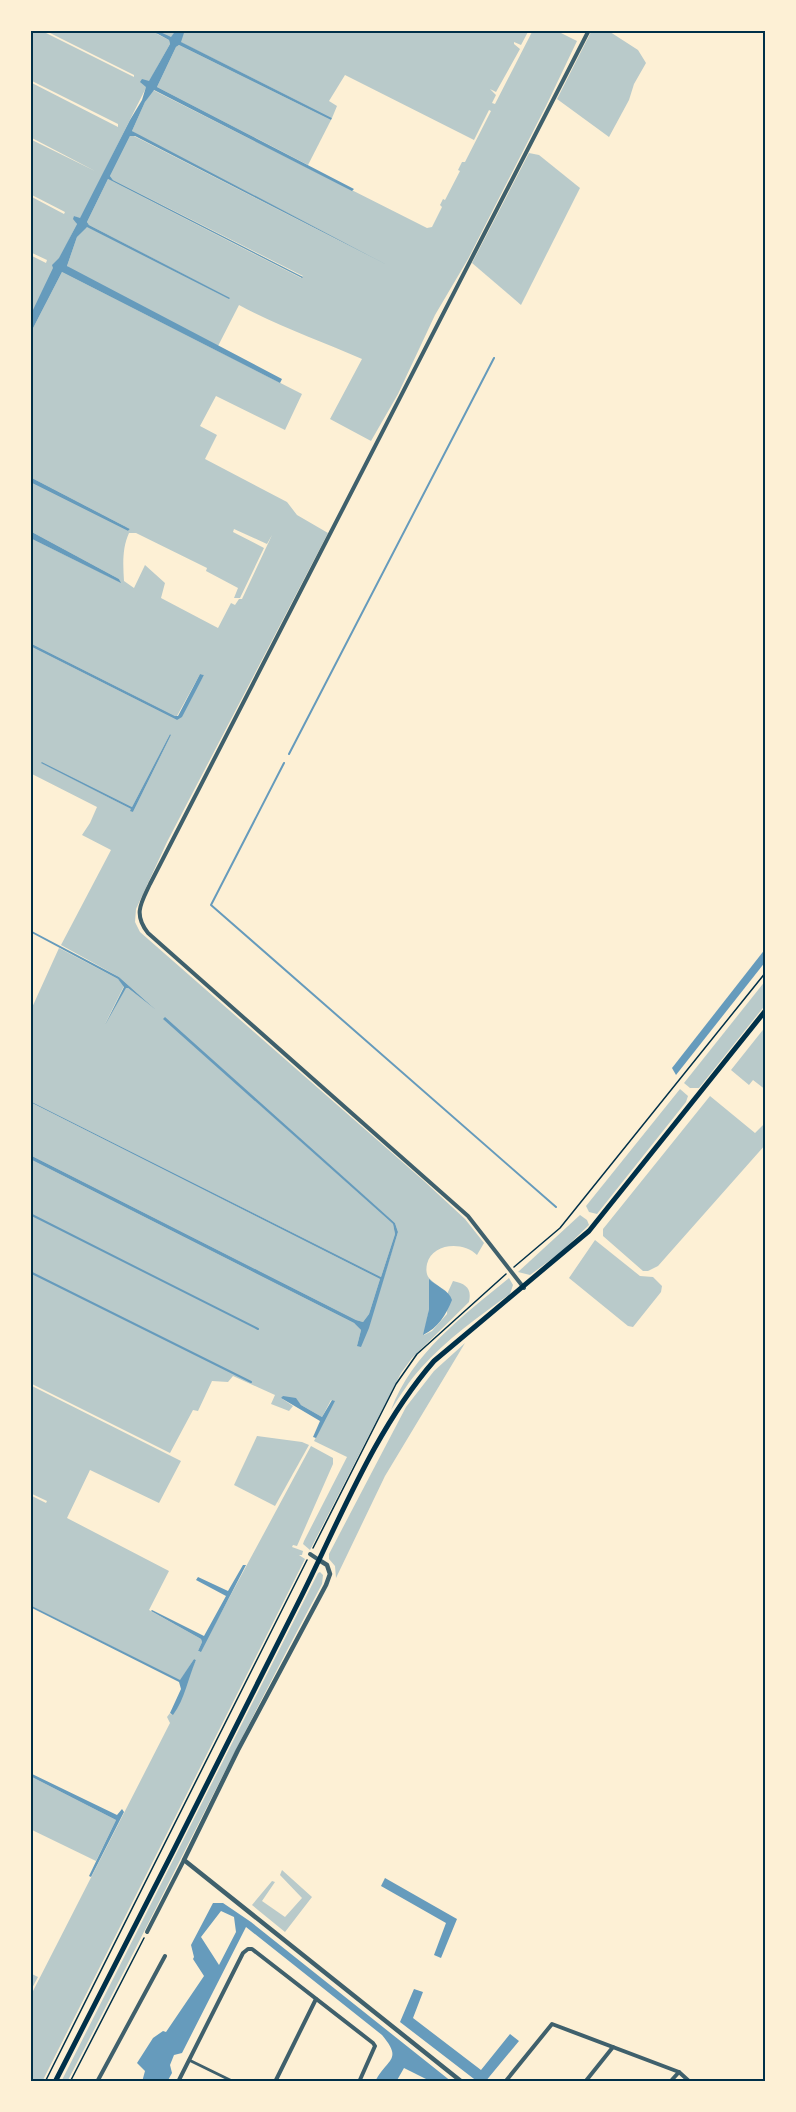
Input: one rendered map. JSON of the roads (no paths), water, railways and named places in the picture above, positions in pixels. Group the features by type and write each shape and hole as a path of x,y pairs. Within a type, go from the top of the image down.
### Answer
{"main road":[{"path":"55,2082 395,1412 434,1361 524,1288 589,1231 766,1010"}],"street":[{"path":"524,1288 468,1216 148,933 139,914 155,874 590,30"},
{"path":"147,1932 238,1750 326,1585 330,1574 327,1565 310,1554"},
{"path":"184,1860 462,2082"},
{"path":"178,2082 243,1953 248,1949 255,1950 375,2046 359,2082"},
{"path":"97,2082 165,1956"},
{"path":"275,2082 316,1999"},
{"path":"505,2082 552,2024 679,2072 690,2082"},
{"path":"585,2082 613,2047"},
{"path":"189,2060 234,2082"},
{"path":"670,2082 679,2072"}],"water":[{"path":"176,30 185,30 181,42 332,118 331,120 179,45 157,87 354,189 352,191 154,90 145,102 132,131 387,265 135,136 130,136 110,176 113,180 303,277 108,179 87,222 89,225 230,298 87,227 77,237 67,266 282,379 280,383 62,272 30,334 30,316 53,268 52,265 59,258 77,224 73,219 74,216 80,218 142,100 146,87 140,82 142,79 149,81 170,44 169,40 156,33 158,31 171,37"},
{"path":"30,477 130,529 128,531 30,482"},
{"path":"30,531 119,579 121,583 30,538"},
{"path":"30,643 175,716 178,716 200,674 204,675 182,717 177,720 30,646"},
{"path":"170,734 133,812 41,763 132,807"},
{"path":"30,930 119,977 155,1009 126,988 105,1025 124,987 118,979"},
{"path":"766,948 766,961 676,1075 672,1068"},
{"path":"165,1017 395,1223 398,1232 361,1347 357,1346 361,1330 354,1323 30,1159 30,1155 363,1322 369,1314 380,1279 30,1102 381,1277 395,1234 393,1224 163,1019"},
{"path":"429,1279 445,1291 452,1300 441,1320 423,1335 429,1309"},
{"path":"283,1396 296,1398 301,1405 322,1417 332,1400 335,1401 316,1438 313,1437 320,1421 281,1398"},
{"path":"243,1565 246,1565 201,1652 198,1651 201,1639 151,1611 204,1636 226,1596 196,1580 198,1577 228,1591"},
{"path":"30,1605 180,1680 194,1659 196,1660 173,1715 170,1713 181,1689 179,1682"},
{"path":"30,1773 117,1815 122,1809 124,1812 91,1877 89,1876 116,1820 30,1776"},
{"path":"385,1878 457,1919 441,1958 434,1955 446,1923 381,1886"},
{"path":"213,1903 223,1903 251,1922 452,2082 432,2082 404,2068 396,2082 384,2079 382,2082 375,2082 391,2060 392,2055 392,2050 382,2035 246,1927 182,2053 174,2055 170,2065 172,2073 167,2082 142,2082 145,2071 137,2063 153,2038 163,2031 166,2032 204,1976 193,1959 191,1945","holes":["221,1911 234,1917 236,1932 219,1965 201,1937"]},
{"path":"414,1989 423,1992 413,2018 481,2070 510,2034 519,2041 485,2082 478,2082 400,2022"}],"waterway":[{"path":"289,754 494,358"},
{"path":"284,763 211,905 556,1207"},
{"path":"30,1214 258,1329"},
{"path":"30,1272 251,1382"}]}
